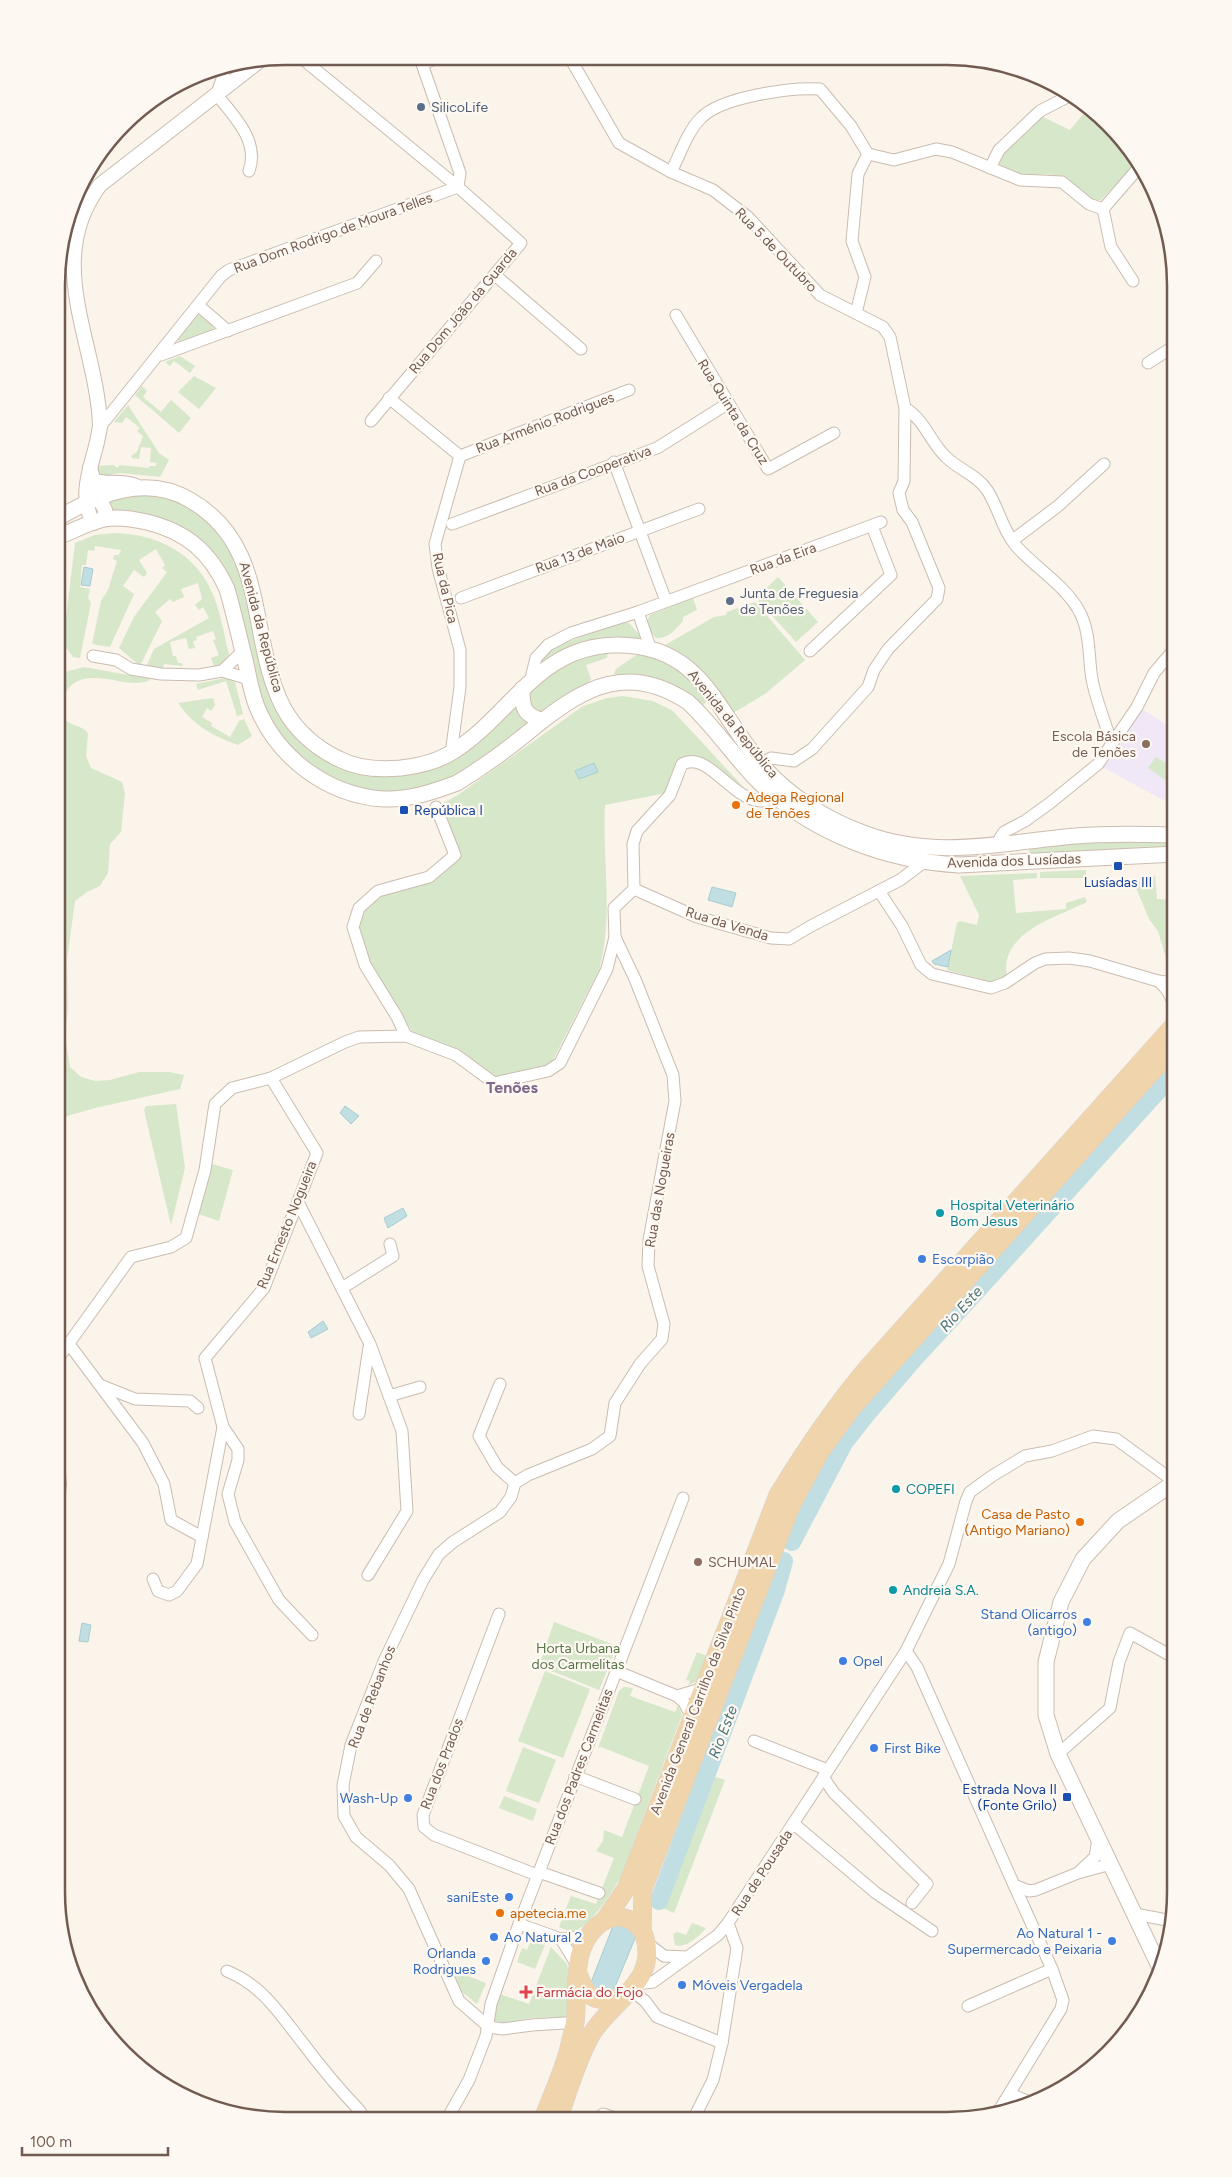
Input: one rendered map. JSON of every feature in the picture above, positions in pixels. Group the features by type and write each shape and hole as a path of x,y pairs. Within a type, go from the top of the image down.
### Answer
{"main road":[{"name":"Avenida da República","path":"65,514 93,499 136,486 178,493 214,516 234,540 250,584 273,682 284,707 307,739 318,748 343,762 367,769 416,766 451,754 526,686 557,661 587,648 615,645 650,647 687,666 717,699 738,735 782,792"},
{"name":"Avenida da República","path":"65,534 99,521 134,519 179,532 201,550 219,573 227,589 257,707 272,736 290,758 327,783 359,795 382,799 420,795 457,782 586,691 630,682 655,685 674,692 700,713 759,782 782,792"},
{"path":"526,686 524,710 529,716 542,721"},
{"path":"700,713 717,699"},
{"name":"Avenida dos Lusíadas","path":"782,792 850,828 925,855 967,865 1167,855"},
{"name":"Avenida dos Lusíadas","path":"925,855 956,849 998,846 1082,835 1167,835"},
{"path":"1020,843 1026,852 1021,863"},
{"name":"Avenida General Carrilho da Silva Pinto","path":"604,1921 626,1889 778,1495 805,1450 837,1404 1167,1032"},
{"name":"Avenida General Carrilho da Silva Pinto","path":"645,1937 643,1889 790,1506 820,1452 852,1408 1167,1055"},
{"path":"1156,1959 1058,1754 1046,1715 1046,1662 1061,1602 1083,1559 1118,1520 1167,1487"},
{"path":"545,2112 568,2052 574,2024 581,1952 588,1936 604,1921 618,1917 628,1919 645,1937 648,1955 644,1972 590,2037 561,2112"},
{"path":"578,1971 583,1987 595,1999 604,2002 630,1991"}],"street":[{"path":"310,65 458,187"},
{"path":"422,65 460,172 458,187"},
{"name":"Rua 5 de Outubro","path":"574,65 619,143 671,172 713,190 748,218 820,295 883,327 890,337 905,408 904,482 899,493 903,510 912,522 939,588 937,600 888,649 874,670 868,687 812,749 794,761 771,758 762,764"},
{"path":"84,196 250,68"},
{"path":"217,93 224,74"},
{"path":"671,172 693,128 701,117 715,109 750,97 801,88 820,89 851,126 868,154 894,160 936,149 952,152 1020,180 1062,182 1089,204 1104,209"},
{"path":"217,93 245,132 251,156 249,171"},
{"path":"990,168 1003,145 1040,111 1064,99"},
{"path":"856,313 865,277 852,240 858,174 868,154"},
{"path":"1104,209 1135,172"},
{"name":"Rua Dom João da Guarda","path":"370,421 521,244 458,187"},
{"name":"Rua Dom Rodrigo de Moura Telles","path":"100,427 222,276 229,270 458,187"},
{"path":"82,200 72,265 73,282 95,378 100,427 92,474 93,499 105,510 99,521"},
{"path":"1104,209 1112,247 1133,281"},
{"path":"159,356 357,283 376,261"},
{"path":"495,275 581,349"},
{"path":"199,306 228,331"},
{"name":"Rua Quinta da Cruz","path":"676,315 727,404 768,469 834,433"},
{"path":"1148,363 1167,351"},
{"name":"Rua Arménio Rodrigues","path":"460,456 629,390"},
{"path":"390,398 460,456"},
{"name":"Rua da Cooperativa","path":"452,524 614,462 657,448 727,404"},
{"path":"905,408 917,415 945,456 979,478 1012,540 1078,609 1091,652 1092,679 1112,745"},
{"name":"Rua da Pica","path":"451,754 460,688 460,650 438,568 435,544 460,456"},
{"path":"614,462 642,530 666,601"},
{"path":"1012,540 1058,506 1104,464"},
{"path":"92,474 107,484 124,482 136,486"},
{"name":"Rua 13 de Maio","path":"461,598 699,509"},
{"name":"Rua da Eira","path":"526,686 536,658 548,645 571,633 638,612 876,524 890,575 810,651"},
{"path":"638,612 650,647"},
{"path":"222,671 243,652"},
{"path":"93,656 116,660 131,669 173,676 199,675 222,671 249,679"},
{"path":"998,846 1004,832 1025,821 1087,775 1112,745 1143,698 1154,673 1167,658"},
{"path":"65,1349 131,1257 171,1247 186,1238 205,1170 215,1104 232,1088 271,1078 352,1040 406,1036 456,1055 494,1083 548,1071 560,1063 603,977 615,937 614,908 634,889 633,844 637,831 670,794 682,764 690,760 700,762 738,793 762,801 782,792"},
{"path":"406,1036 397,1017 365,965 353,927 359,908 378,890 429,877 455,855 436,807"},
{"name":"Rua da Venda","path":"634,889 697,917 771,938 789,939 912,873 925,855"},
{"path":"879,891 902,926 920,965 932,974 990,988 1005,983 1035,963 1045,959 1062,958 1090,961 1167,982"},
{"name":"Rua das Nogueiras","path":"515,1483 528,1475 592,1449 610,1436 615,1403 640,1364 662,1339 664,1324 648,1266 649,1240 675,1101 674,1075 635,979 615,937"},
{"path":"1158,981 1167,990"},
{"name":"Rua Ernesto Nogueira","path":"153,1579 158,1591 168,1595 177,1591 197,1564 223,1427 205,1358 264,1288 317,1153 271,1078"},
{"path":"298,1202 370,1344 402,1431 407,1511 368,1574"},
{"path":"342,1288 393,1256 390,1244"},
{"path":"69,1344 143,1444 164,1484 170,1520 202,1537"},
{"path":"360,1414 370,1344"},
{"path":"500,1384 479,1436 497,1467 515,1483"},
{"path":"100,1386 135,1398 190,1401 198,1408"},
{"path":"389,1396 420,1387"},
{"path":"223,1427 238,1449 238,1460 228,1494 235,1522 279,1600 312,1635"},
{"name":"Rua de Pousada","path":"697,2112 713,2080 722,2043 736,1948 728,1924 906,1651 949,1564 970,1492 1001,1468 1025,1456 1052,1451 1092,1436 1116,1439 1167,1476"},
{"name":"Rua de Rebanhos","path":"489,2027 459,2001 408,1889 389,1865 356,1837 344,1816 343,1785 351,1745 385,1659 422,1580 439,1554 453,1542 500,1512 511,1497 515,1483"},
{"name":"Rua dos Padres Carmelitas","path":"451,2112 469,2080 489,2027 491,2004 519,1924 683,1498"},
{"name":"Rua dos Prados","path":"499,1614 423,1815 424,1827 434,1836 538,1874 599,1893"},
{"path":"1058,1754 1110,1708 1118,1662 1130,1633 1167,1654"},
{"path":"906,1651 917,1667 1052,1969 1063,2000 1061,2010 1003,2104"},
{"path":"616,1671 677,1696 684,1702 692,1718"},
{"path":"677,1696 704,1688"},
{"path":"754,1741 825,1773 834,1793 927,1884 912,1903"},
{"path":"575,1776 635,1800"},
{"path":"812,1794 834,1793"},
{"path":"794,1824 876,1893 932,1931"},
{"path":"1078,1873 1094,1857 1098,1839"},
{"path":"1014,1885 1029,1891 1036,1890 1109,1861"},
{"path":"1135,1914 1165,1920"},
{"path":"1142,1930 1165,1923"},
{"path":"519,1924 561,1940 588,1936"},
{"path":"630,1991 653,1982 718,1935 728,1924"},
{"path":"645,1937 664,1956 687,1957"},
{"path":"561,1940 578,1971"},
{"path":"968,2006 1052,1969"},
{"path":"227,1971 246,1979 262,1993 321,2067 360,2112"},
{"path":"630,1991 645,2000 657,2017 722,2043"},
{"path":"489,2027 502,2029 532,2024 565,2023"},
{"path":"1010,2094 1021,2099"}],"shaded area":[{"name":"Escola Básica de Tenões","path":"1140,708 1167,725 1167,801 1101,766"}],"green space":[{"path":"1084,113 1112,140 1132,167 1101,200 1089,198 1070,182 1059,176 1018,174 1003,168 997,161 1000,152 1039,115 1070,130"},
{"path":"201,314 213,325 213,330 179,342 177,338 197,315"},
{"path":"180,356 195,366 190,373 174,361 170,366 165,362"},
{"path":"194,376 216,388 199,409 178,392"},
{"path":"142,386 147,391 143,397 161,412 171,400 191,418 179,433 135,395"},
{"path":"128,405 159,453 169,460 160,477 120,473 103,476 93,468 93,466 114,465 117,468 120,465 149,468 149,466 156,466 157,463 150,462 151,448 141,447 139,459 132,458 131,456 137,452 143,436 137,431 140,428 126,417 122,423 114,422"},
{"path":"149,493 170,498 201,513 229,543 292,733 311,750 370,775 393,776 427,771 451,762 473,745 518,701 532,722 464,772 421,790 382,793 360,790 335,780 295,755 265,710 208,551 110,513 105,500"},
{"path":"115,533 144,537 170,547 193,564 210,588 221,621 229,659 221,667 214,667 211,658 219,655 213,640 216,639 213,631 196,637 197,640 193,641 195,648 189,649 186,638 170,642 173,656 176,656 178,663 182,663 183,666 164,664 163,669 146,667 154,649 209,618 203,607 199,610 195,605 202,599 198,583 181,589 184,597 173,602 170,599 155,612 162,621 140,666 119,648 134,617 167,572 162,568 165,565 156,549 139,560 147,573 144,577 134,570 123,586 134,594 110,647 92,644 101,601 108,590 117,561 113,559 114,555 119,555 121,550 95,546 94,551 88,550 86,565 82,565 80,587 90,589 88,598 91,603 80,658 73,657 65,646 65,626 75,543 95,535"},
{"path":"778,577 818,622 796,642 756,598"},
{"path":"693,598 697,610 683,617 683,621 668,635 656,638 645,625 650,615"},
{"path":"755,602 805,660 765,694 730,715 665,645 714,617 726,615 727,612"},
{"path":"623,622 629,623 643,639 627,638 590,642 542,664 540,660 556,646"},
{"path":"608,651 607,658 586,665 591,679 588,684 543,714 528,707 530,689 574,658"},
{"path":"641,652 671,665 709,700 702,706 619,678 614,673 616,669"},
{"path":"84,667 151,679 131,683 106,679 82,679 72,685 65,695 65,672"},
{"path":"225,678 235,682 243,714 237,716 226,681 198,690 196,684"},
{"path":"623,696 653,701 673,711 749,793 689,757 676,763 666,793 605,805 607,909 606,929 599,970 551,1064 494,1081 415,1036 383,986 362,946 356,924 362,909 371,900 398,889 458,856 436,807 458,795 583,706 607,698"},
{"path":"213,698 215,705 211,711 207,708 202,717 212,723 211,726 230,737 239,721 244,719 252,736 238,745 220,738 198,724 178,703"},
{"path":"65,719 71,724 82,728 88,734 86,756 91,768 122,782 125,793 121,832 110,844 108,873 100,886 87,892 75,901 67,960 68,1008 65,1037"},
{"path":"1156,757 1167,764 1167,781 1148,768"},
{"path":"1167,840 1167,849 1030,857 1029,848 1076,841"},
{"path":"1086,870 1086,878 1040,878 1040,872"},
{"path":"1037,873 1037,878 1013,880 1016,913 1066,909 1066,903 1085,897 1087,902 1047,920 1021,937 1012,948 1007,961 1007,977 991,982 947,970 957,923 960,921 977,925 979,915 960,876"},
{"path":"1155,876 1157,899 1167,900 1167,958 1158,931 1149,919 1134,883"},
{"path":"65,1037 70,1067 81,1077 95,1081 110,1080 139,1072 169,1072 184,1075 180,1089 65,1117"},
{"path":"176,1104 185,1168 171,1225 144,1110 146,1106"},
{"path":"212,1164 233,1170 219,1221 198,1214"},
{"name":"Horta Urbana dos Carmelitas","path":"554,1622 617,1646 599,1690 539,1666"},
{"path":"697,1652 707,1656 696,1682 688,1685 690,1681 686,1680"},
{"path":"545,1671 590,1689 563,1758 518,1741"},
{"path":"624,1687 633,1688 630,1696 675,1712 678,1705 682,1715 621,1876 594,1916 580,1928 568,1931 559,1927 571,1896 596,1904 614,1858 596,1851 603,1841 604,1830 622,1837 649,1766 601,1747 598,1748 619,1691"},
{"path":"523,1747 556,1760 539,1803 506,1791"},
{"path":"697,1771 725,1780 674,1913 653,1904"},
{"path":"504,1796 537,1809 533,1821 499,1808"},
{"path":"692,1923 706,1928 688,1943 679,1946 675,1945 673,1934 677,1932 686,1935"},
{"path":"531,1941 545,1945 535,1969 517,1962 522,1948 527,1950"},
{"path":"551,1947 567,1964 569,1973 567,2017 531,2018 505,2023 494,2021 495,2006 500,1994 529,2004"},
{"path":"452,1970 486,1983 477,2004 462,1992"}],"water":[{"path":"84,567 93,569 90,586 81,585"},
{"path":"594,763 598,772 579,779 575,771"},
{"path":"712,887 736,893 732,907 708,900"},
{"path":"951,950 948,967 934,964 932,961"},
{"path":"345,1106 359,1116 351,1124 340,1113"},
{"path":"403,1208 407,1216 388,1228 384,1218"},
{"path":"323,1321 328,1329 311,1338 308,1332"},
{"path":"82,1623 91,1625 88,1642 79,1641"},
{"path":"618,1925 629,1928 636,1936 612,1994 606,1996 590,1985 613,1926"}],"waterway":[{"name":"Rio Este","path":"792,1542 844,1443 866,1415 914,1359 1167,1081"},
{"name":"Rio Este","path":"659,1901 776,1590 784,1561"}],"place":[{"name":"SilicoLife","path":"421,107"},
{"name":"Junta de Freguesia de Tenões","path":"730,601"},
{"name":"Escola Básica de Tenões","path":"1146,744"},
{"name":"Adega Regional de Tenões","path":"736,805"},
{"name":"República I","path":"404,810"},
{"name":"Lusíadas III","path":"1118,866"},
{"name":"Hospital Veterinário Bom Jesus","path":"940,1213"},
{"name":"Escorpião","path":"922,1259"},
{"name":"COPEFI","path":"896,1489"},
{"name":"Casa de Pasto (Antigo Mariano)","path":"1080,1522"},
{"name":"SCHUMAL","path":"698,1562"},
{"name":"Andreia S.A.","path":"893,1590"},
{"name":"Stand Olicarros (antigo)","path":"1087,1622"},
{"name":"Opel","path":"843,1661"},
{"name":"First Bike","path":"874,1748"},
{"name":"Estrada Nova II (Fonte Grilo)","path":"1067,1797"},
{"name":"Wash-Up","path":"408,1798"},
{"name":"saniEste","path":"509,1897"},
{"name":"apetecia.me","path":"500,1913"},
{"name":"Ao Natural 2","path":"494,1937"},
{"name":"Ao Natural 1 - Supermercado e Peixaria","path":"1112,1941"},
{"name":"Orlanda Rodrigues","path":"486,1961"},
{"name":"Móveis Vergadela","path":"682,1985"},
{"name":"Farmácia do Fojo","path":"526,1992"}],"district":[{"name":"Tenões","path":"512,1087"}]}
